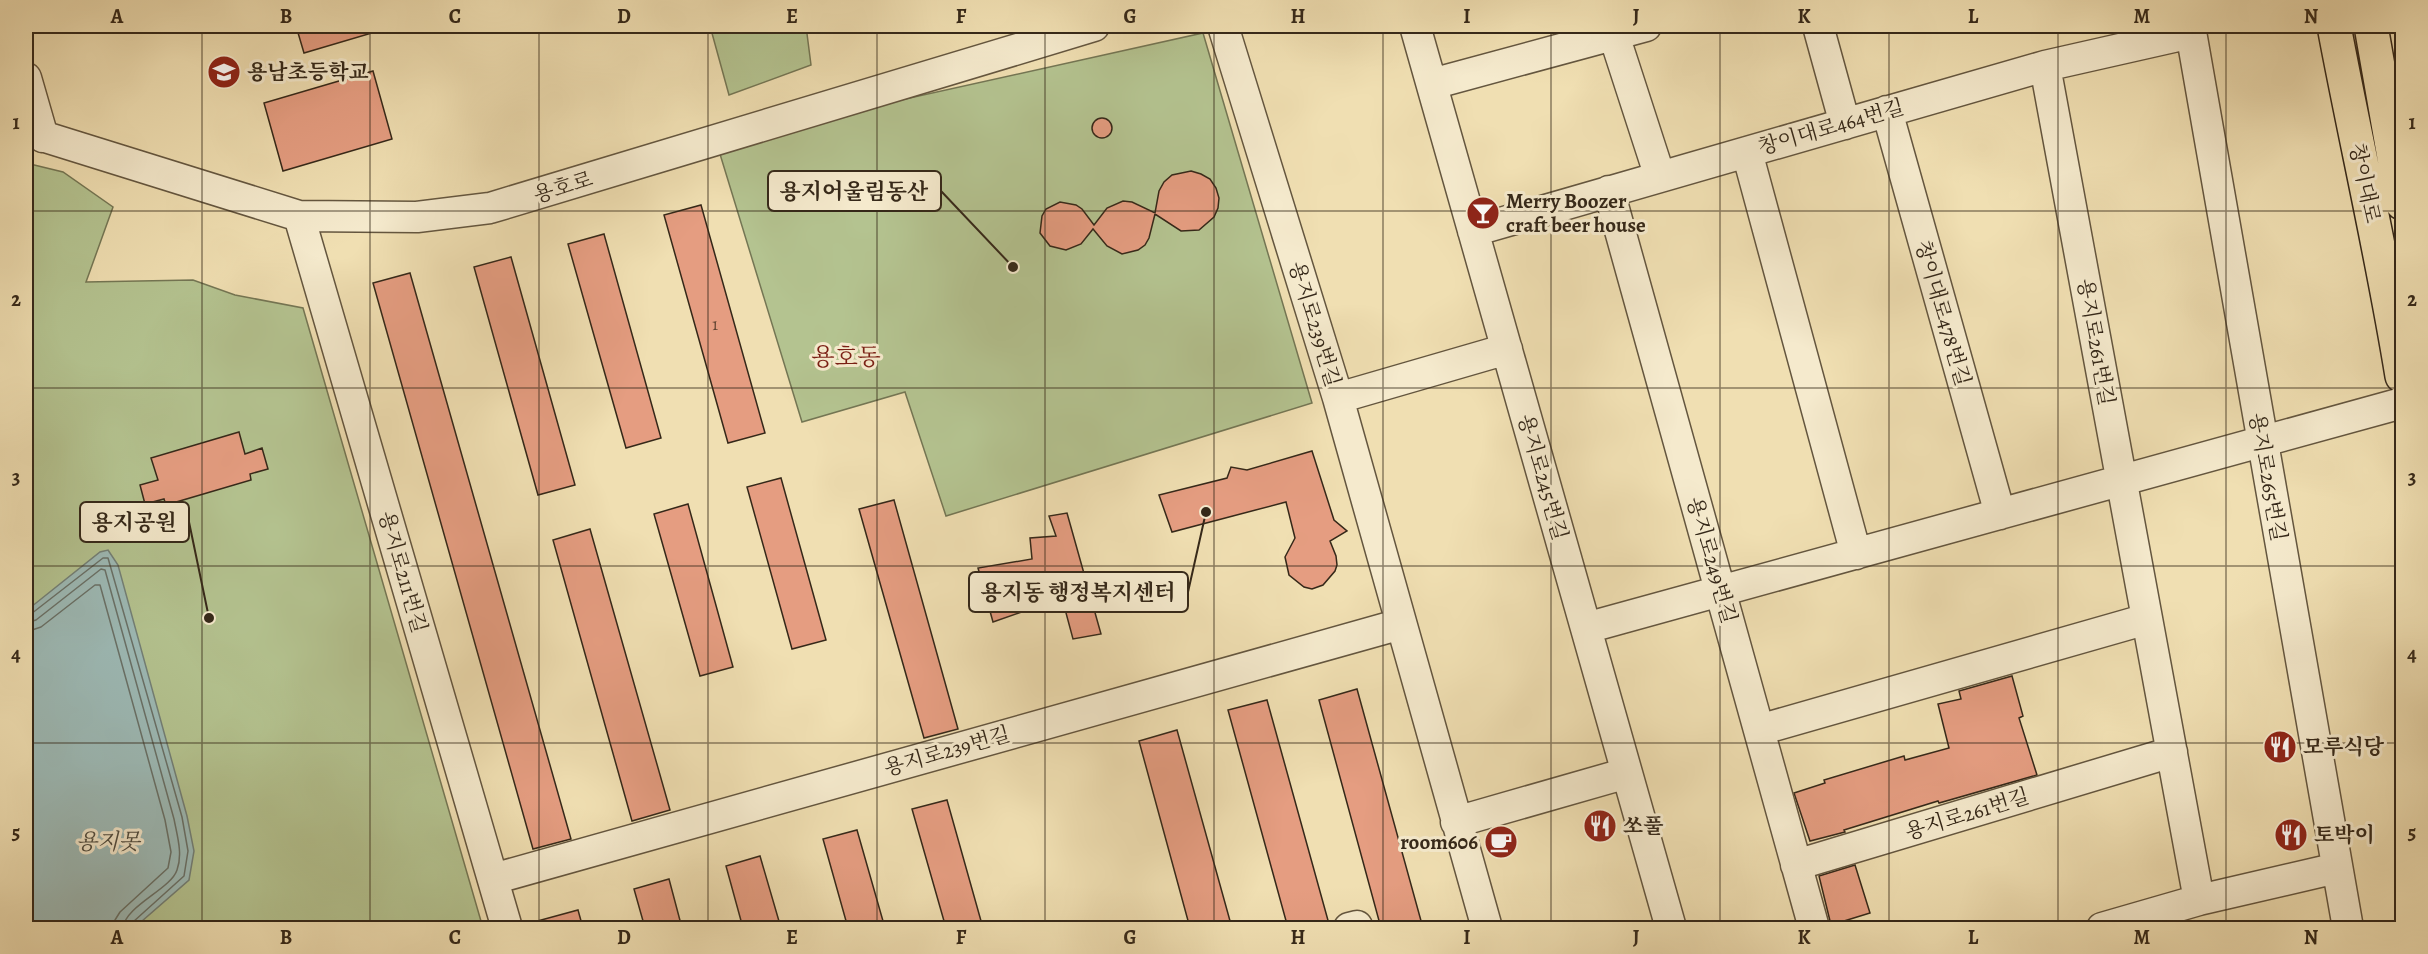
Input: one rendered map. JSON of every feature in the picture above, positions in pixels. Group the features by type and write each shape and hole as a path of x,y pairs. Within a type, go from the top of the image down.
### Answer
{"main road":[{"name":"창이대로","path":"2334,26 2403,376"},
{"name":"창이대로","path":"2371,26 2397,143 2403,203"}],"street":[{"name":"용호로","path":"34,134 299,216 417,217 490,208 1094,26"},
{"name":"용지로239번길","path":"1223,26 1338,398 1487,928"},
{"name":"용지로245번길","path":"1415,26 1671,928"},
{"path":"1432,84 1612,30 1646,26"},
{"path":"1818,26 1845,124"},
{"name":"창이대로464번길","path":"1473,231 2045,66 2190,29"},
{"name":"용지로265번길","path":"2190,29 2348,928"},
{"path":"1612,30 1660,177"},
{"name":"용지로261번길","path":"2045,66 2199,900"},
{"path":"26,78 34,134"},
{"name":"창이대로478번길","path":"1887,111 2000,514"},
{"path":"1747,152 1856,554"},
{"name":"용지로249번길","path":"1609,191 1814,928"},
{"name":"용지로211번길","path":"299,216 507,928"},
{"path":"1338,398 1507,349"},
{"path":"1586,628 2122,481 2261,440 2403,403"},
{"path":"1759,730 2147,619"},
{"name":"용지로239번길","path":"493,879 1401,624"},
{"name":"용지로261번길","path":"1796,865 2172,752"},
{"path":"1456,822 1627,773"},
{"path":"2102,928 2199,900 2337,868"}],"green space":[{"path":"710,26 806,26 811,65 729,95"},
{"path":"1203,33 1312,403 946,516 905,392 802,422 716,141"},
{"path":"26,163 63,172 113,207 86,282 193,280 235,295 303,308 483,928 26,928"}],"water":[{"name":"용지못","path":"108,550 118,565 187,816 194,851 189,880 134,928 26,928 26,611 100,552"}],"building":[{"path":"296,26 382,26 382,30 304,53"},
{"path":"373,71 392,139 283,171 264,103"},
{"path":"1102,118 1109,121 1112,128 1109,135 1102,138 1095,135 1092,128 1095,121"},
{"path":"1191,171 1210,179 1219,198 1214,217 1199,230 1181,231 1155,214 1145,245 1138,250 1122,254 1107,246 1093,229 1081,244 1066,250 1050,246 1040,233 1042,216 1046,209 1060,202 1076,205 1082,209 1094,225 1107,208 1123,201 1132,202 1155,213 1159,191 1164,182 1172,175"},
{"path":"701,205 765,433 728,443 664,215"},
{"path":"604,234 661,438 626,448 568,244"},
{"path":"511,257 575,485 538,495 474,267"},
{"path":"410,273 571,839 533,849 373,283"},
{"path":"239,432 245,454 262,448 268,469 250,474 251,480 166,505 164,499 145,504 140,485 158,480 151,458"},
{"path":"1312,451 1334,520 1347,531 1330,541 1337,565 1335,571 1323,585 1312,589 1304,587 1289,575 1285,557 1295,538 1286,502 1172,532 1159,495 1227,478 1231,467 1247,470"},
{"path":"781,478 826,640 792,649 747,487"},
{"path":"894,500 958,729 924,738 859,509"},
{"path":"688,504 733,667 700,676 654,514"},
{"path":"1067,513 1101,634 1073,639 1062,598 993,622 978,568 1032,559 1030,538 1056,536 1049,516"},
{"path":"590,529 670,810 632,821 553,540"},
{"path":"2012,676 2023,716 2019,718 2037,775 1939,803 1938,801 1844,830 1845,832 1810,841 1794,793 1825,783 1824,780 1904,756 1905,760 1949,748 1938,704 1961,699 1959,691"},
{"path":"1357,689 1423,928 1381,928 1319,700"},
{"path":"1267,700 1329,924 1314,928 1288,928 1228,710"},
{"path":"1177,730 1232,928 1190,928 1139,741"},
{"path":"947,800 983,928 946,928 912,809"},
{"path":"857,830 885,928 848,928 823,839"},
{"path":"760,856 781,928 743,928 726,866"},
{"path":"1855,865 1870,913 1831,925 1819,876"},
{"path":"669,879 682,928 645,928 634,889"},
{"path":"578,910 583,928 531,928 530,923"}],"place":[{"name":"용남초등학교","path":"224,72"},
{"name":"Merry Boozer craft beer house","path":"1483,213"},
{"name":"용지어울림동산","path":"1013,267"},
{"name":"용지동 행정복지센터","path":"1206,512"},
{"name":"용지공원","path":"209,618"},
{"name":"모루식당","path":"2280,747"},
{"name":"쏘풀","path":"1600,826"},
{"name":"토박이","path":"2291,835"},
{"name":"room606","path":"1501,842"}],"district":[{"name":"용호동","path":"846,357"}]}
